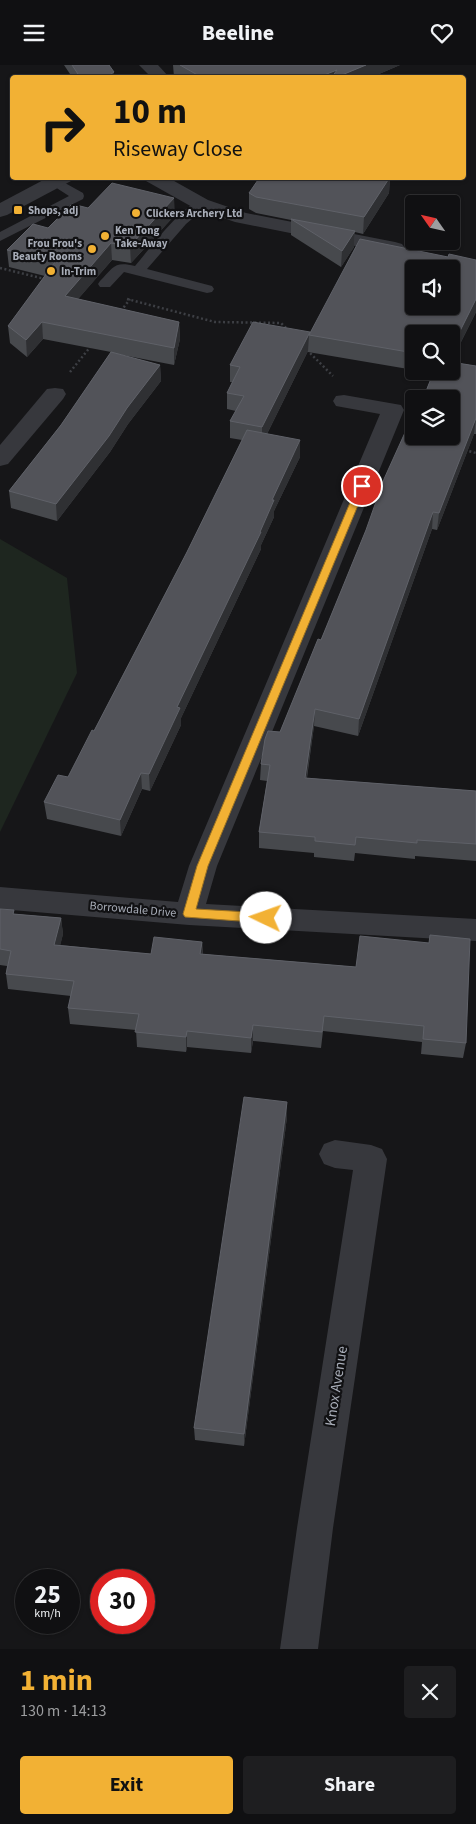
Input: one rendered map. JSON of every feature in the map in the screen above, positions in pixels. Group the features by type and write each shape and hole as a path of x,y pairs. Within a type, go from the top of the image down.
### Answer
{"street":[{"path":"148,65 158,75"},
{"path":"0,211 58,180"},
{"path":"158,180 201,204 242,218 411,251"},
{"path":"0,459 55,394"},
{"path":"189,914 202,866 393,409 344,401"},
{"name":"Borrowdale Drive","path":"0,899 189,914 476,930"},
{"name":"Knox Avenue","path":"299,1649 316,1518 371,1159 336,1154"}],"lane":[{"path":"0,237 78,196 61,180"},
{"path":"138,271 181,221 201,204"},
{"path":"104,285 120,267 207,289"}],"path":[{"path":"0,268 45,279"},
{"path":"120,297 215,322 281,323 295,337"},
{"path":"118,314 130,299"},
{"path":"55,394 56,388 93,344"},
{"path":"302,344 343,386 344,401"},
{"path":"457,449 476,453"}],"shaded area":[{"path":"0,539 67,578 77,673 0,832"}],"building":[{"path":"72,65 109,65 114,72 110,75 79,75"},
{"path":"180,65 366,65 342,75 333,75 337,70 324,75 198,75"},
{"path":"258,180 388,180 364,217 256,197 249,193"},
{"path":"112,183 174,198 130,246 111,243 65,296 179,322 174,348 42,322 26,340 8,326 55,262 7,250 33,224 48,228 72,204 88,208"},
{"path":"291,219 355,231 342,251"},
{"path":"360,239 405,248 405,250 448,257 449,254 476,260 476,299 460,331 460,325 405,325 405,351 309,335"},
{"path":"253,322 310,332 262,427 230,421 244,396 227,393 240,367 230,365"},
{"path":"111,352 160,365 127,408 109,436 56,504 9,491 61,425"},
{"path":"460,363 476,366 476,418 439,513 433,512 359,719 315,709 305,778 476,791 476,844 417,840 417,843 356,837 355,845 315,841 315,837 259,832 270,765 261,764 265,739 268,731 280,732 318,639 321,640 366,530 384,479 405,433 405,445 460,445 460,390 427,390 430,380 460,380"},
{"path":"247,430 300,440 272,500 274,500 261,532 177,707 180,708 149,774 141,773 120,820 44,802 58,775 68,777 92,730 94,731 187,552"},
{"path":"0,909 14,910 13,914 61,918 54,945 151,954 154,937 202,942 200,954 356,967 360,936 429,943 430,935 470,939 466,1043 423,1039 424,1026 324,1016 322,1032 253,1025 251,1038 187,1031 186,1037 135,1032 139,1014 68,1008 74,981 6,974 11,951 0,949"},
{"path":"244,1097 287,1102 244,1434 194,1428"}],"place":[{"name":"Shops, adj","path":"18,210"},
{"name":"Clickers Archery Ltd","path":"136,213"},
{"name":"Ken Tong Take-Away","path":"105,236"},
{"name":"Frou Frou's Beauty Rooms","path":"92,249"},
{"name":"In-Trim","path":"51,271"}],"route":[{"path":"266,918 189,914 202,866 362,486"}]}
